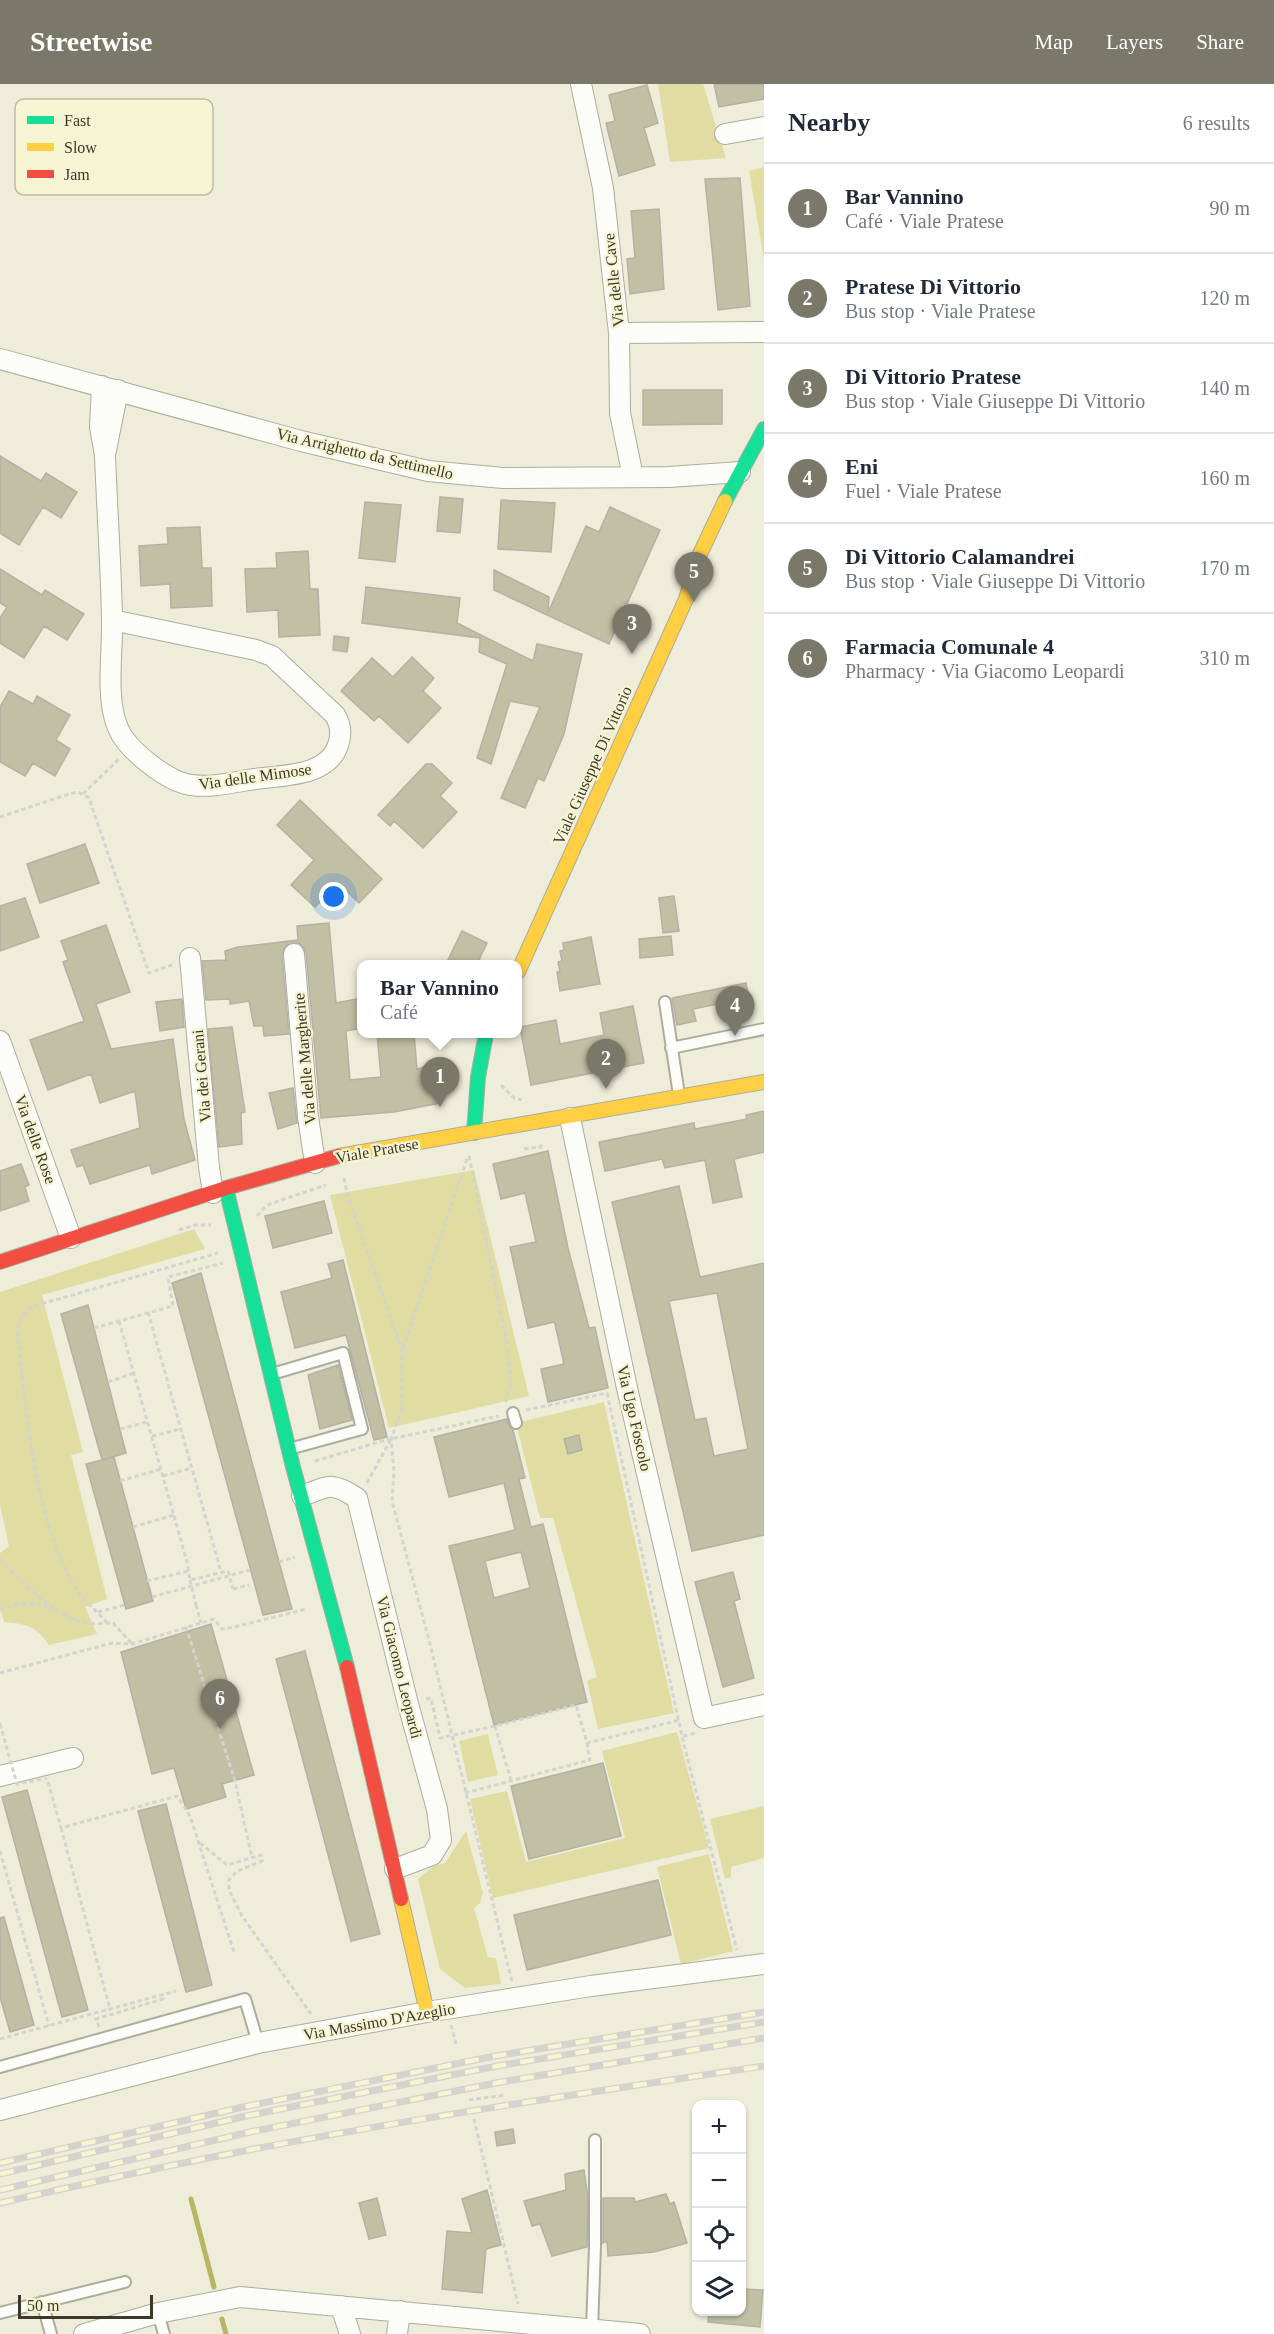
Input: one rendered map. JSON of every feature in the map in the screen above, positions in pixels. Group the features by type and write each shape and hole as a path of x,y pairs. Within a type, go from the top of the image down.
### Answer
{"main road":[{"name":"Viale Giuseppe Di Vittorio","path":"522,963 686,599 692,574 748,472 764,429"},
{"name":"Viale Giuseppe Di Vittorio","path":"672,591 692,574"},
{"path":"474,1133 478,1077 485,1038"},
{"name":"Viale Pratese","path":"0,1262 220,1190 334,1157 570,1118 764,1082"},
{"path":"220,1190 241,1248 293,1467 332,1610 427,2012"}],"street":[{"name":"Via delle Cave","path":"581,84 603,188 619,333 620,413 633,477"},
{"path":"725,134 764,127"},
{"path":"619,333 764,332"},
{"name":"Via Arrighetto da Settimello","path":"0,359 301,441 428,471 503,478 633,477 748,472"},
{"name":"Via delle Mimose","path":"110,388 105,455 112,620 112,704 118,728 131,747 173,779 189,785 208,786 313,770 333,755 340,740 341,727 335,715 272,656 263,651 112,620"},
{"name":"Via delle Margherite","path":"294,954 308,1117 315,1163"},
{"name":"Via dei Gerani","path":"190,958 209,1167 220,1190"},
{"name":"Via delle Rose","path":"0,1041 71,1238"},
{"name":"Via Ugo Foscolo","path":"570,1118 627,1388 704,1718 764,1705"},
{"path":"302,1496 331,1485 357,1498"},
{"name":"Via Giacomo Leopardi","path":"357,1498 408,1704 437,1809 441,1840 432,1855 395,1869"},
{"path":"0,1776 73,1758"},
{"name":"Via Massimo D'Azeglio","path":"0,2110 258,2043 427,2012 591,1986 764,1964"},
{"path":"84,2334 158,2313 240,2297 640,2334"},
{"path":"341,2306 350,2334"},
{"path":"397,2334 400,2311"}],"lane":[{"path":"665,1002 679,1098"},
{"path":"671,1047 764,1029"},
{"path":"271,1374 343,1353 362,1429 289,1449"},
{"path":"0,2067 245,1999 258,2043"},
{"path":"592,2330 595,2140"},
{"path":"0,2313 125,2282"},
{"path":"42,2302 51,2334"},
{"path":"158,2313 164,2334"}],"path":[{"path":"83,794 131,747"},
{"path":"0,817 69,794 83,794 90,798 149,973 190,958"},
{"path":"495,1079 514,1098 528,1100"},
{"path":"520,1149 541,1147"},
{"path":"459,1157 479,1154"},
{"path":"357,1498 391,1439 402,1410 402,1350 468,1155"},
{"path":"468,1155 508,1348 512,1385 506,1396 512,1417"},
{"path":"334,1157 345,1179 348,1197 402,1350"},
{"path":"255,1218 267,1205 345,1179"},
{"path":"107,1623 80,1594 57,1551 30,1437 17,1332 21,1317 31,1307 197,1257 241,1248"},
{"path":"94,1328 173,1306 168,1277 230,1261"},
{"path":"148,1312 221,1572"},
{"path":"119,1321 174,1515 201,1623"},
{"path":"108,1382 134,1373"},
{"path":"293,1467 391,1439 512,1417 627,1388"},
{"path":"607,1393 680,1720 741,1967"},
{"path":"120,1429 148,1422"},
{"path":"152,1436 181,1429"},
{"path":"391,1439 394,1471 392,1501 514,1999"},
{"path":"163,1476 192,1468"},
{"path":"120,1481 161,1469"},
{"path":"133,1527 174,1515"},
{"path":"279,1562 298,1556"},
{"path":"0,1560 39,1597 59,1611"},
{"path":"152,1597 250,1570"},
{"path":"147,1581 188,1571"},
{"path":"190,1580 228,1571 233,1589 249,1585"},
{"path":"0,1610 22,1603 36,1602 82,1623 113,1623 132,1644"},
{"path":"99,1612 124,1605"},
{"path":"0,1673 112,1643 132,1644 214,1619 222,1629 320,1606 332,1610"},
{"path":"186,1627 235,1781 252,1858"},
{"path":"408,1704 431,1698 441,1737 576,1705 590,1760 465,1793"},
{"path":"586,1743 680,1720"},
{"path":"0,1723 17,1784 47,1778 110,2009"},
{"path":"495,1726 511,1781"},
{"path":"61,1828 177,1796 190,1816 234,1952"},
{"path":"199,1842 227,1865 261,1856 262,1862 237,1871 229,1880 229,1890 242,1916 313,2017 318,2032"},
{"path":"0,1851 49,2026"},
{"path":"0,2039 176,1991"},
{"path":"469,2100 505,2095"},
{"path":"474,2119 523,2323"}],"shaded area":[{"path":"658,84 703,84 726,158 670,162"},
{"path":"764,167 764,259 749,171"},
{"path":"474,1170 529,1396 389,1428 330,1195"},
{"path":"194,1229 205,1249 42,1295 83,1452 71,1455 107,1599 85,1607 97,1634 49,1645 30,1627 4,1622 0,1608 0,1553 9,1546 0,1505 0,1292"},
{"path":"604,1402 674,1713 598,1729 587,1681 597,1677 553,1518 540,1518 516,1423"},
{"path":"677,1732 709,1848 493,1898 470,1799 507,1791 526,1862 625,1838 602,1751"},
{"path":"488,1734 498,1775 468,1782 459,1741"},
{"path":"764,1806 764,1858 731,1867 731,1877 725,1879 710,1819"},
{"path":"466,1831 483,1893 480,1903 474,1908 488,1957 496,1958 501,1984 465,1988 440,1969 418,1879 432,1867 445,1863"},
{"path":"709,1854 733,1951 681,1964 657,1867"}],"building":[{"path":"714,84 764,84 764,99 719,107"},
{"path":"647,85 658,123 644,128 655,165 619,176 606,123 615,121 609,95"},
{"path":"740,178 750,306 718,310 705,179"},
{"path":"659,209 664,289 630,294 627,259 635,258 631,211"},
{"path":"643,390 722,390 722,424 643,425"},
{"path":"0,456 41,481 46,473 77,492 61,518 43,507 19,545 0,533"},
{"path":"440,497 463,499 460,533 437,531"},
{"path":"501,500 555,503 551,552 498,549"},
{"path":"365,502 401,505 395,562 359,558"},
{"path":"610,507 660,530 609,644 494,590 494,570 549,597 548,613 586,526 599,532"},
{"path":"200,527 202,568 211,568 212,606 171,608 170,584 141,586 139,546 168,544 167,528"},
{"path":"308,551 310,589 318,589 320,635 279,637 278,610 247,612 245,569 277,568 276,553"},
{"path":"0,569 42,595 45,590 84,614 67,640 44,626 24,658 0,643 0,618 7,607 0,603"},
{"path":"366,587 460,598 457,623 533,661 537,644 582,654 564,734 544,781 538,778 525,808 501,798 540,707 510,701 491,764 477,758 507,664 479,652 480,638 362,623"},
{"path":"334,636 349,638 347,652 333,650"},
{"path":"412,657 434,678 423,691 441,708 408,743 379,716 374,721 341,691 372,658 393,677"},
{"path":"9,691 33,704 37,696 70,715 56,740 70,749 55,776 33,763 25,776 0,762 0,707"},
{"path":"426,764 432,764 452,783 440,796 457,812 423,848 394,821 390,826 378,815"},
{"path":"300,800 382,879 359,903 338,883 315,907 291,885 314,860 277,825"},
{"path":"85,844 99,883 40,903 27,864"},
{"path":"674,896 679,931 663,933 659,898"},
{"path":"25,898 39,937 0,951 0,906"},
{"path":"329,923 336,1003 357,999 357,1029 346,1031 350,1080 381,1077 377,1038 414,1038 417,1069 431,1066 441,1103 394,1112 321,1118 306,953 299,943 287,945 282,954 289,1034 264,1036 263,1026 254,1026 249,1001 230,1004 230,999 206,1000 202,961 226,960 225,951 238,947 298,940 297,926"},
{"path":"106,925 130,992 96,1004 111,1049 173,1039 184,1119 195,1160 152,1174 150,1165 90,1184 83,1165 77,1167 71,1150 140,1128 135,1091 100,1103 91,1074 48,1090 30,1040 84,1021 63,962 68,960 61,941"},
{"path":"462,931 487,943 479,960 448,960"},
{"path":"671,936 673,955 640,958 639,939"},
{"path":"591,937 600,984 560,991 557,972 560,972 558,962 562,961 560,951 564,950 563,943"},
{"path":"746,983 749,998 693,1009 696,1021 677,1025 672,998"},
{"path":"182,999 184,1027 160,1031 156,1002"},
{"path":"633,1006 644,1063 531,1085 522,1027 556,1020 560,1044 604,1035 600,1013"},
{"path":"232,1027 245,1112 241,1113 242,1144 219,1147 208,1029"},
{"path":"293,1088 297,1123 278,1129 269,1093"},
{"path":"764,1111 764,1152 734,1159 742,1197 713,1203 705,1160 665,1168 662,1159 605,1171 599,1142 694,1123 695,1129 747,1119 746,1115"},
{"path":"548,1151 568,1248 589,1328 595,1327 608,1388 548,1402 541,1369 564,1364 555,1324 554,1322 528,1328 510,1247 536,1242 525,1193 501,1199 493,1164"},
{"path":"21,1164 29,1185 25,1187 29,1201 0,1211 0,1171"},
{"path":"679,1186 700,1277 764,1263 764,1535 692,1551 612,1202","holes":["717,1293 748,1449 714,1456 706,1418 695,1420 669,1301"]},
{"path":"324,1201 332,1233 273,1248 265,1216"},
{"path":"343,1260 387,1437 374,1440 346,1335 295,1348 281,1292 332,1278 328,1264"},
{"path":"201,1273 292,1609 263,1615 172,1283"},
{"path":"88,1305 126,1453 102,1460 61,1314"},
{"path":"338,1365 352,1420 320,1429 308,1375"},
{"path":"507,1419 513,1430 525,1478 519,1479 531,1527 543,1524 587,1702 494,1725 449,1546 515,1530 504,1483 449,1497 434,1437","holes":["521,1552 530,1588 494,1598 485,1561"]},
{"path":"579,1435 582,1450 568,1454 564,1439"},
{"path":"114,1457 153,1601 126,1609 86,1464"},
{"path":"733,1572 740,1599 734,1601 754,1678 723,1687 695,1582"},
{"path":"211,1624 254,1775 222,1784 226,1797 186,1809 174,1768 152,1774 121,1652"},
{"path":"305,1651 380,1934 351,1941 276,1659"},
{"path":"603,1763 621,1836 529,1859 511,1786"},
{"path":"27,1790 88,2010 62,2017 2,1797"},
{"path":"166,1804 212,1985 186,1992 138,1811"},
{"path":"658,1880 671,1935 527,1970 514,1915"},
{"path":"4,1917 34,2025 10,2032 0,1997 0,1918"},
{"path":"513,2129 515,2143 497,2146 495,2132"},
{"path":"584,2170 588,2198 587,2247 552,2256 540,2224 532,2226 524,2201 566,2190 565,2174"},
{"path":"487,2190 501,2245 486,2249 482,2293 442,2289 447,2231 472,2233 462,2199"},
{"path":"666,2194 670,2204 674,2202 687,2243 654,2252 608,2256 607,2241 603,2243 603,2198 634,2198 635,2202"},
{"path":"377,2198 386,2235 369,2239 359,2203"},
{"path":"746,2289 763,2290 760,2327 708,2322 709,2316 746,2316"}],"waterway":[{"path":"191,2199 214,2287"},
{"path":"222,2319 226,2334"}],"railway":[{"path":"0,2163 243,2107 495,2056 764,2012"},
{"path":"0,2174 246,2116 497,2066 764,2022"},
{"path":"0,2190 250,2132 501,2082 764,2038"},
{"path":"0,2203 313,2138 506,2105 764,2066"}],"traffic: fast":[{"path":"725,501 764,429"},
{"path":"474,1133 478,1077 485,1038"},
{"path":"226,1188 293,1467 347,1667"}],"traffic: slow":[{"path":"522,963 686,599 700,554 725,501"},
{"path":"339,1156 764,1082"},
{"path":"401,1899 427,2012"}],"traffic: jam":[{"path":"0,1262 226,1188 339,1156"},
{"path":"347,1667 401,1899"}],"place":[{"name":"Di Vittorio Calamandrei","path":"694,602"},
{"name":"Di Vittorio Pratese","path":"632,654"},
{"name":"Eni","path":"735,1036"},
{"name":"Pratese Di Vittorio","path":"606,1089"},
{"name":"Bar Vannino","path":"440,1107"},
{"name":"Farmacia Comunale 4","path":"220,1729"}]}
